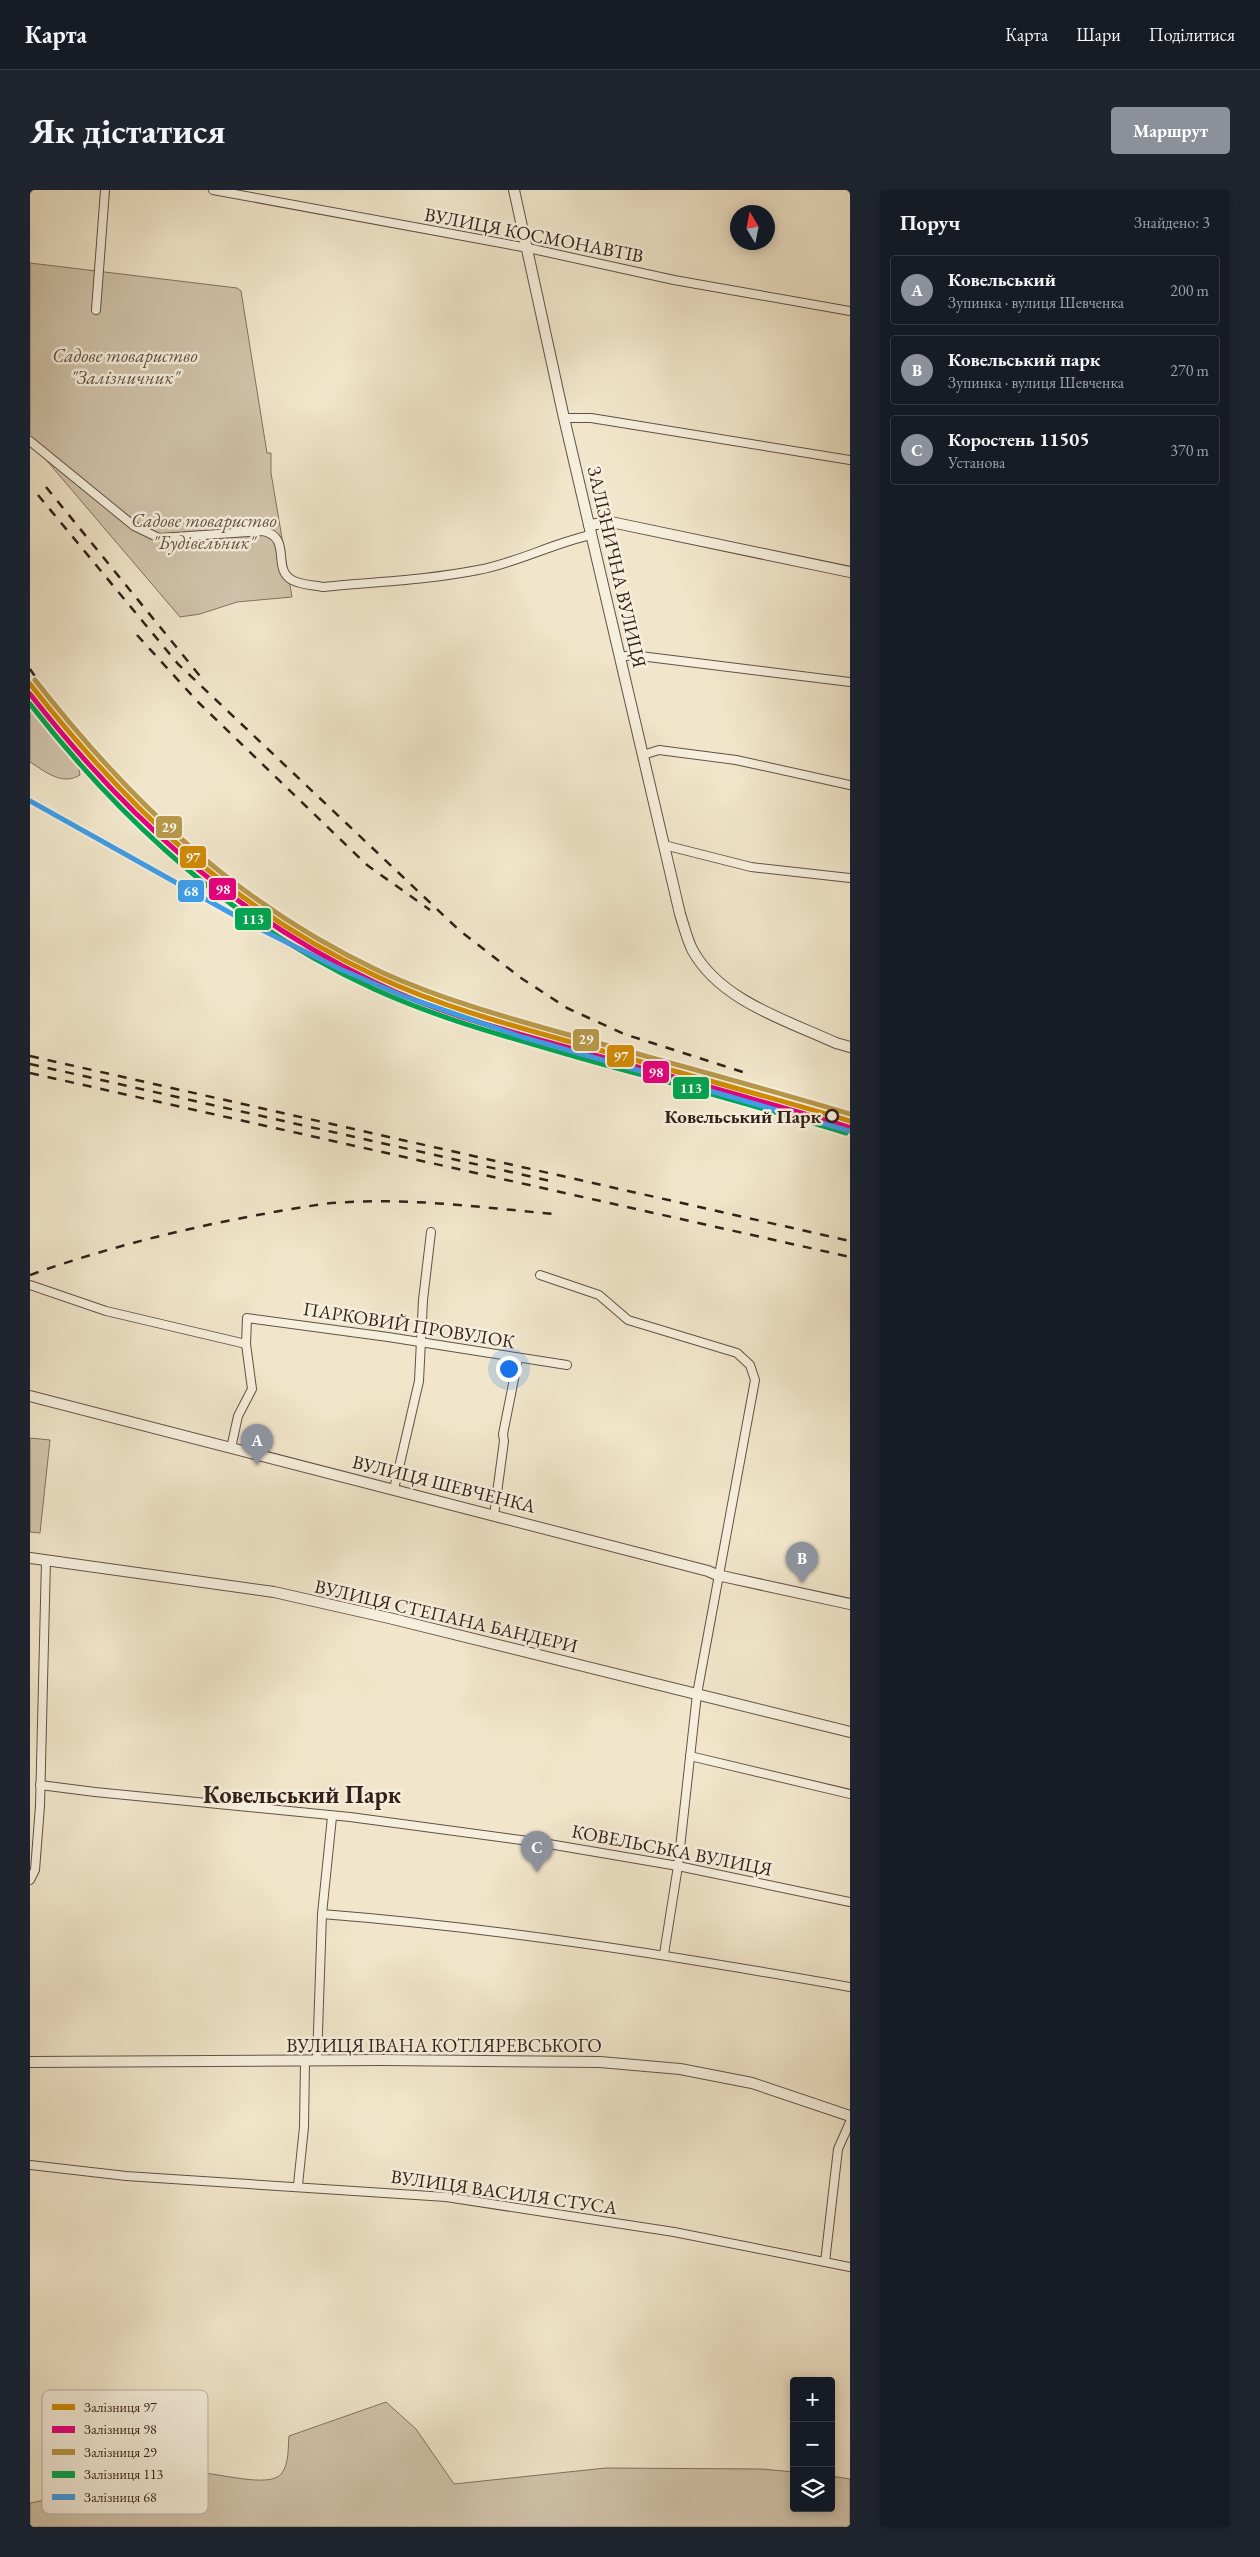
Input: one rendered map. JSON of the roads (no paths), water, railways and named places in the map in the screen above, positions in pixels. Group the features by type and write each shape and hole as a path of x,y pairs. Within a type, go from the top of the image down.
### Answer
{"street":[{"path":"96,310 105,190"},
{"name":"ВУЛИЦЯ КОСМОНАВТІВ","path":"213,190 528,248 674,280 850,311"},
{"name":"ЗАЛІЗНИЧНА ВУЛИЦЯ","path":"514,190 590,530 680,914 692,950 716,982 750,1004 836,1043 850,1047"},
{"path":"564,418 591,418 850,460"},
{"path":"30,441 134,526 159,538 263,531 273,533 278,539 284,573 291,580 301,584 323,587 479,570 511,561 611,522 850,572"},
{"path":"620,657 632,655 850,682"},
{"path":"643,755 659,750 736,760 850,785"},
{"path":"664,845 751,867 850,878"},
{"path":"394,1489 419,1382 422,1300 431,1232"},
{"path":"540,1275 599,1295 628,1320 737,1354 750,1365 754,1380 717,1575 697,1694 678,1866 664,1954"},
{"path":"30,1285 106,1311 246,1344 252,1389 238,1416 231,1448"},
{"name":"ПАРКОВИЙ ПРОВУЛОК","path":"246,1344 247,1318 388,1337 421,1344 568,1365"},
{"path":"494,1515 504,1441 503,1434 518,1359"},
{"name":"ВУЛИЦЯ ШЕВЧЕНКА","path":"30,1396 494,1515 708,1571 717,1575 850,1604"},
{"name":"ВУЛИЦЯ СТЕПАНА БАНДЕРИ","path":"30,1558 274,1592 850,1732"},
{"path":"30,1880 36,1870 46,1560"},
{"path":"690,1756 850,1794"},
{"name":"КОВЕЛЬСЬКА ВУЛИЦЯ","path":"40,1785 350,1818 543,1843 678,1866 850,1902"},
{"path":"317,2061 322,1914 332,1817"},
{"path":"322,1914 415,1921 664,1954 850,1987"},
{"path":"298,2185 304,2127 305,2061"},
{"name":"ВУЛИЦЯ ІВАНА КОТЛЯРЕВСЬКОГО","path":"30,2062 600,2062 680,2069 752,2083 850,2116"},
{"path":"825,2262 838,2149 850,2122"},
{"name":"ВУЛИЦЯ ВАСИЛЯ СТУСА","path":"30,2166 126,2176 298,2185 446,2197 674,2232 850,2267"}],"railway":[{"path":"46,487 204,681"},
{"path":"38,495 178,664 459,930 521,978 567,1008 624,1034 746,1073"},
{"path":"137,635 198,702 367,865 430,910"},
{"path":"30,669 68,722 110,772 155,818 204,861 256,899 311,934 369,965 429,991 469,1005 850,1112"},
{"path":"30,1056 850,1241"},
{"path":"30,1064 555,1182"},
{"path":"30,1073 850,1257"},
{"path":"30,1275 102,1252 175,1232 323,1204 380,1201 409,1202 553,1214"}],"rail line":[{"name":"29","path":"35,680 109,768 190,847 234,883 280,915 329,945 381,972 479,1009 850,1114"},
{"name":"97","path":"30,684 105,773 186,852 230,888 326,950 402,988 476,1015 850,1121"},
{"name":"98","path":"30,694 104,781 185,859 274,926 374,982 422,1003 472,1020 848,1127"},
{"name":"113","path":"30,704 104,790 143,830 185,868 229,903 275,935 323,964 399,1000 474,1027 846,1133"},
{"name":"68","path":"30,801 250,924 340,969 403,996 522,1037 850,1131"}],"place":[{"name":"Ковельський Парк","path":"832,1116"},
{"name":"Ковельський","path":"257,1465"},
{"name":"Ковельський парк","path":"802,1583"},
{"name":"Коростень 11505","path":"537,1872"}],"district":[{"name":"Ковельський Парк","path":"302,1794"}],"park label":[{"name":"Садове товариство \"Залізничник\"","path":"125,366"},
{"name":"Садове товариство \"Будівельник\"","path":"204,531"}]}
